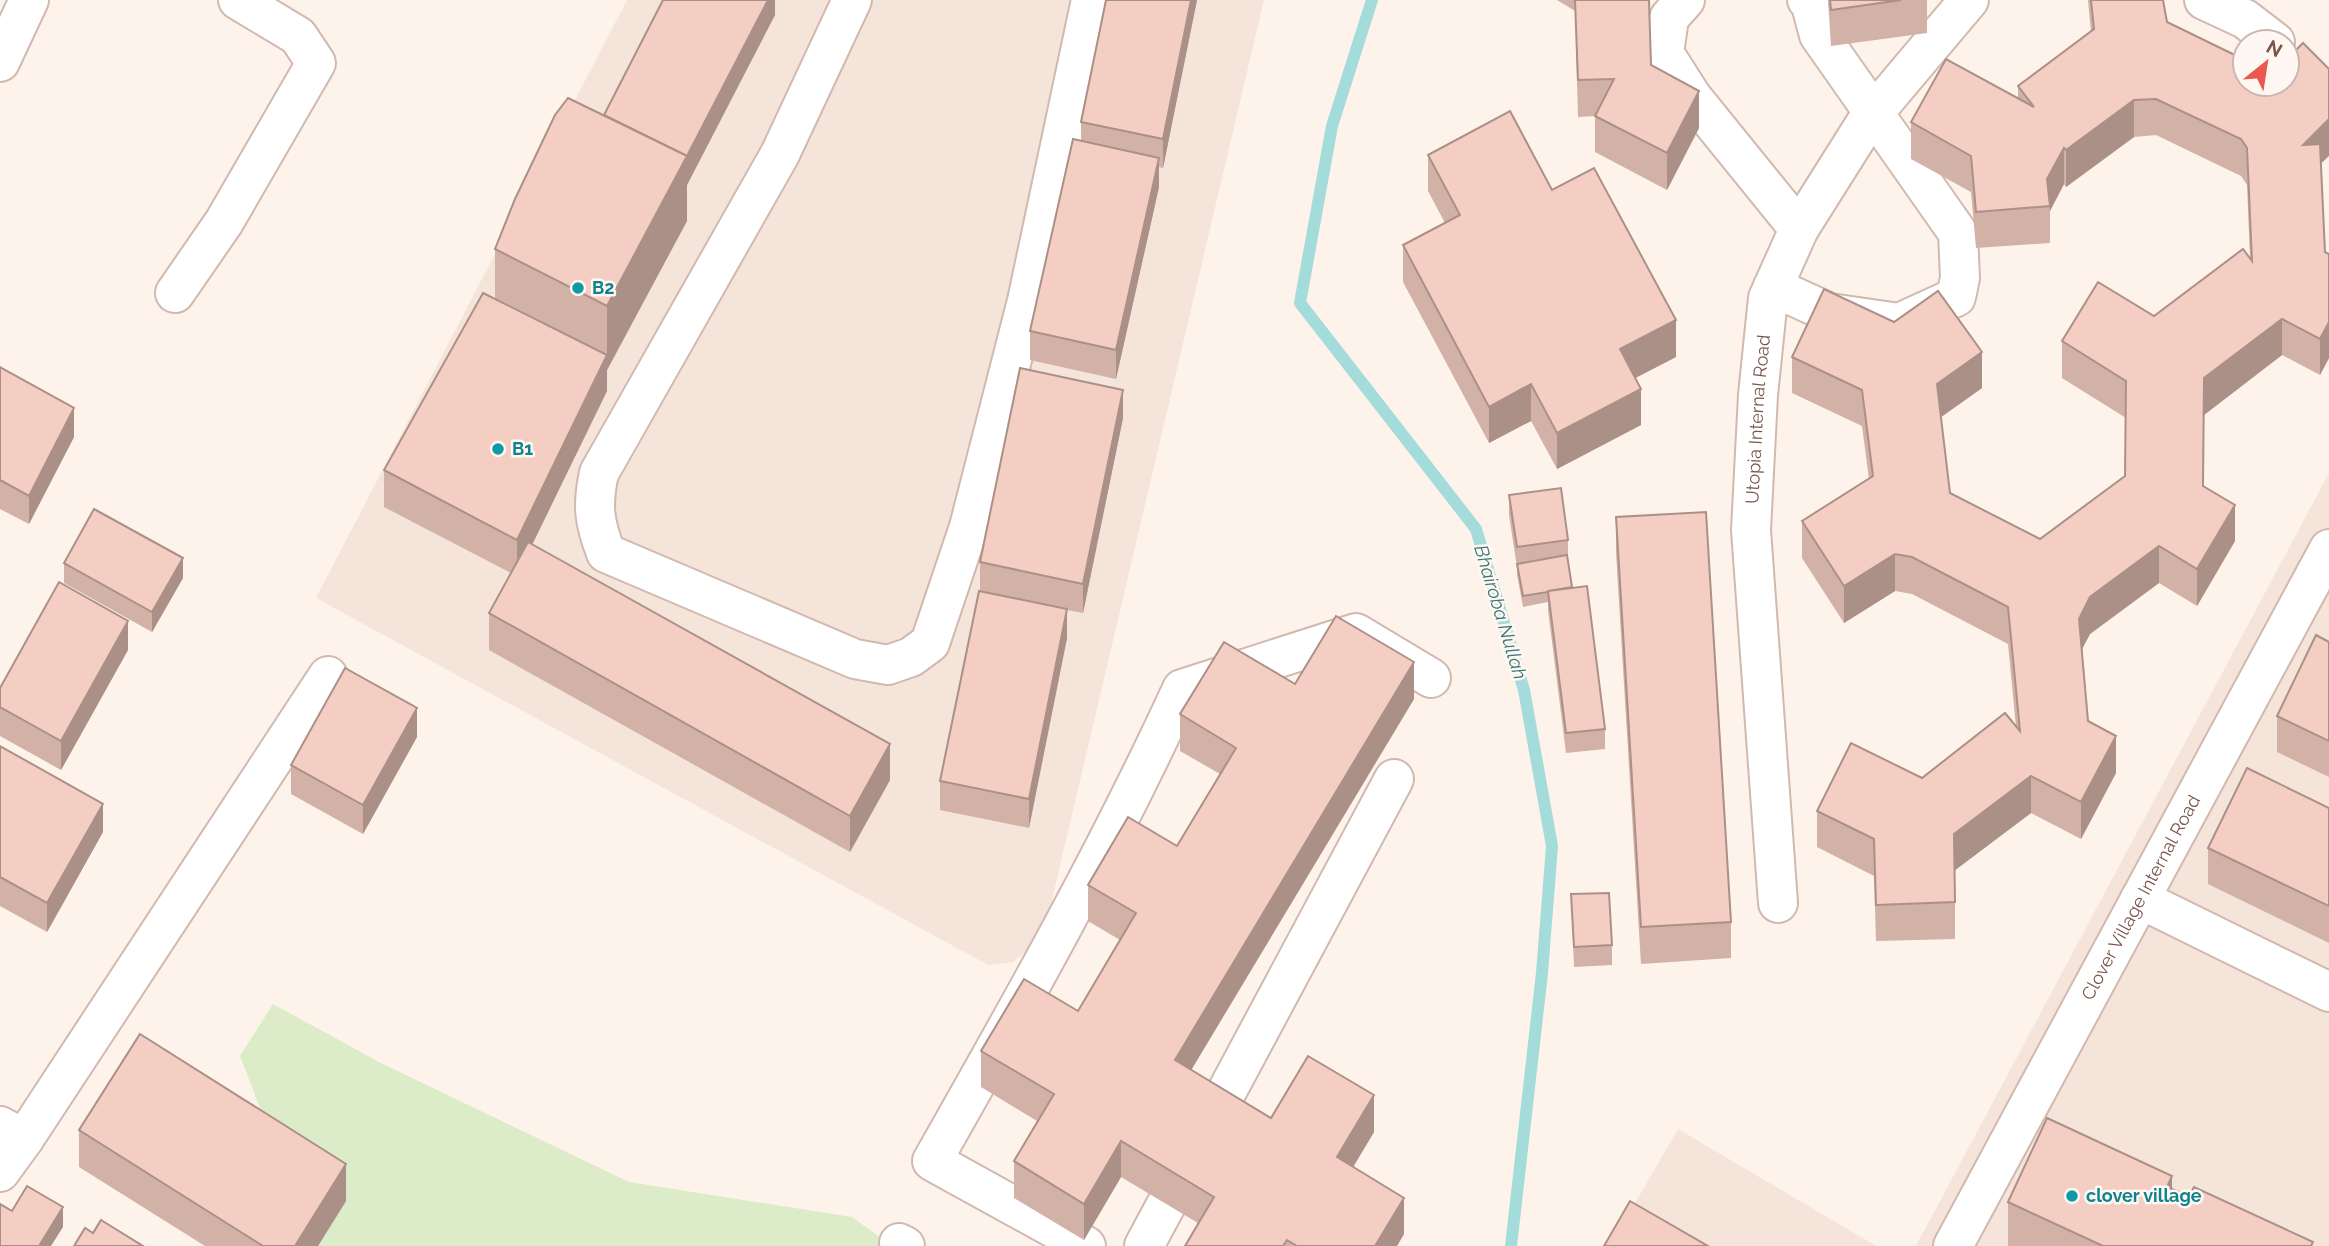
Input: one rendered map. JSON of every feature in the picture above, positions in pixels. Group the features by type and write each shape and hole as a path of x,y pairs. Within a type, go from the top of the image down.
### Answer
{"street":[{"path":"0,62 29,0"},
{"path":"175,293 224,222 316,63 298,36 238,0"},
{"path":"852,0 780,154 599,473 593,500 596,527 606,553 855,659 888,665 911,657 930,643 969,527 1027,301 1091,0"},
{"path":"1685,0 1669,18 1664,53 1692,97 1798,229"},
{"path":"1773,286 1830,313 1899,323 1956,297 1960,278 1958,233 1819,35 1811,5 1807,0"},
{"name":"Utopia Internal Road","path":"1778,903 1751,530 1758,395 1768,298 1798,229 1874,111 1969,0"},
{"path":"2204,0 2245,19 2257,28"},
{"name":"Clover Village Internal Road","path":"1953,1246 2214,763 2302,636 2329,549"},
{"path":"1086,1246 932,1161 1059,936 1139,783 1182,690 1356,633 1431,678"},
{"path":"0,1172 12,1133 328,676"},
{"path":"2214,763 2249,779"},
{"path":"1144,1246 1394,779"},
{"path":"2140,899 2329,992"}],"shaded area":[{"path":"627,0 1264,0 1050,908 1045,927 1028,950 1013,962 988,965 316,598"},
{"name":"clover village","path":"2329,473 2329,1246 1916,1246"},
{"path":"1678,1129 1876,1246 1610,1246"}],"green space":[{"path":"273,1004 381,1063 629,1182 852,1217 892,1246 318,1246 290,1186 240,1056"}],"building":[{"path":"663,0 768,0 687,156 604,115"},
{"path":"1106,0 1191,0 1163,139 1081,122"},
{"path":"1575,0 1649,0 1651,65 1699,91 1667,153 1595,116 1614,79 1578,80"},
{"path":"1830,0 1901,0 1831,10"},
{"path":"2091,0 2163,0 2167,22 2231,53 2231,98 2301,98 2303,43 2329,69 2329,119 2303,145 2320,144 2325,252 2329,254 2329,322 2320,339 2282,319 2204,378 2203,486 2235,505 2197,569 2159,546 2090,597 2079,619 2088,721 2116,736 2081,802 2031,776 1954,834 1955,902 1876,905 1874,839 1817,811 1851,743 1922,778 2005,713 2020,731 2008,607 1912,557 1895,554 1844,586 1802,521 1873,476 1862,390 1792,357 1824,289 1894,322 1938,291 1982,352 1937,384 1950,493 2040,539 2125,476 2126,381 2062,341 2098,282 2154,316 2243,249 2252,261 2247,148 2241,139 2156,99 2134,100 2066,150 2064,148 2047,179 2050,206 1976,212 1971,156 1911,122 1946,59 2034,107 2018,86 2094,29"},
{"path":"568,98 687,156 607,306 495,249 515,199 555,115"},
{"path":"1510,111 1552,190 1594,168 1676,320 1620,349 1641,389 1557,433 1531,384 1489,407 1403,245 1460,215 1428,155"},
{"path":"1073,139 1159,158 1116,350 1030,331"},
{"name":"B1","path":"483,293 607,355 517,540 384,470"},
{"path":"0,367 74,408 29,496 0,480"},
{"path":"1020,368 1123,390 1083,584 980,562"},
{"path":"1561,488 1568,540 1517,547 1509,495"},
{"path":"94,509 183,558 152,612 64,563"},
{"path":"1706,512 1731,922 1641,927 1616,517"},
{"path":"528,542 890,744 850,816 489,613"},
{"path":"1567,555 1572,587 1523,596 1517,564"},
{"path":"59,582 128,621 61,741 0,707 0,688"},
{"path":"1587,586 1605,729 1566,733 1548,591"},
{"path":"979,591 1067,609 1029,799 940,781"},
{"path":"1336,616 1414,662 1175,1060 1271,1118 1308,1056 1374,1095 1337,1157 1404,1198 1375,1246 1297,1246 1287,1240 1283,1246 1185,1246 1214,1197 1121,1141 1084,1204 1014,1161 1054,1094 981,1051 1024,979 1078,1011 1136,913 1088,885 1128,817 1177,846 1236,748 1180,714 1224,642 1295,684"},
{"path":"2316,635 2329,642 2329,741 2277,716"},
{"path":"345,668 417,708 363,805 291,765"},
{"path":"0,746 103,804 47,903 0,877"},
{"path":"2247,768 2329,808 2329,906 2208,848"},
{"path":"1609,893 1612,945 1574,947 1571,894"},
{"path":"140,1034 346,1164 295,1246 263,1246 79,1130"},
{"path":"2047,1118 2172,1176 2167,1187 2189,1196 2194,1187 2313,1242 2311,1246 2103,1246 2008,1202"},
{"path":"27,1186 63,1207 39,1246 0,1246 0,1204 12,1211"},
{"path":"1630,1201 1708,1246 1604,1246"},
{"path":"101,1220 143,1246 74,1246 85,1228 93,1233"}],"waterway":[{"name":"Bhairoba Nullah","path":"1372,0 1332,126 1300,303 1476,529 1524,690 1552,846 1542,973 1511,1246"}],"place":[{"name":"B2","path":"578,288"},
{"name":"B1","path":"498,449"},
{"name":"clover village","path":"2072,1196"}]}
